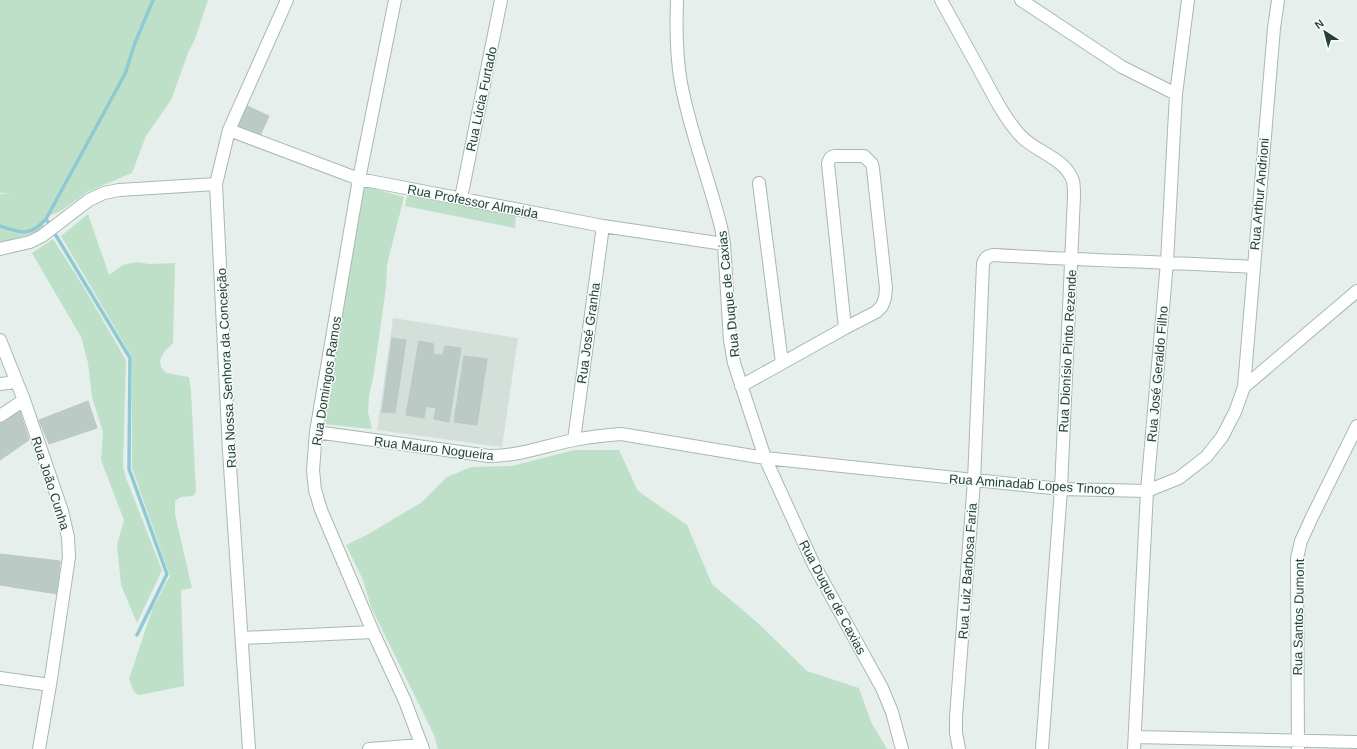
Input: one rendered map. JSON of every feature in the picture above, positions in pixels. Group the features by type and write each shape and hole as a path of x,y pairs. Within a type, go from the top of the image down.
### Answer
{"street":[{"name":"Rua Nossa Senhora da Conceição","path":"249,749 229,451 216,184 229,130 287,0"},
{"name":"Rua Domingos Ramos","path":"395,0 359,179 316,432 313,470 315,490 321,510 373,632 405,701 422,747"},
{"name":"Rua Lúcia Furtado","path":"460,198 501,0"},
{"name":"Rua Duque de Caxias","path":"677,0 677,57 680,82 686,108 716,207 724,244 730,340 734,363 765,458 814,565 882,688 892,712 902,749"},
{"name":"Rua Dionísio Pinto Rezende","path":"941,0 1012,127 1029,144 1067,169 1072,181 1074,196 1061,489 1042,749"},
{"path":"1021,0 1122,67 1176,94"},
{"name":"Rua José Geraldo Filho","path":"1135,743 1147,491 1167,262 1176,94 1188,0"},
{"name":"Rua Arthur Andrioni","path":"1244,388 1253,267 1274,28 1278,0"},
{"name":"Rua Professor Almeida","path":"229,130 359,179 603,226 724,244"},
{"path":"741,386 876,312 882,306 886,288 873,169 872,164 864,156 835,156 829,159 828,164 845,328"},
{"path":"0,249 30,242 42,236 88,200 104,193 120,190 216,184"},
{"path":"759,184 782,363"},
{"name":"Rua José Granha","path":"574,440 603,226"},
{"name":"Rua Luiz Barbosa Faria","path":"959,749 956,733 956,717 974,480 984,259 988,256 994,255 1071,260"},
{"path":"1071,260 1167,262 1253,267"},
{"name":"Rua Aminadab Lopes Tinoco","path":"765,458 1061,489 1147,491 1178,478 1206,457 1222,437 1235,412 1244,388 1357,291"},
{"name":"Rua João Cunha","path":"0,340 24,400 60,504 68,537 69,557 39,749"},
{"path":"0,384 16,382"},
{"path":"0,416 24,400"},
{"name":"Rua Santos Dumont","path":"1297,745 1297,558 1312,517 1357,426"},
{"name":"Rua Mauro Nogueira","path":"316,432 489,456 505,456 524,453 574,440 621,434 765,458"},
{"path":"242,638 373,632"},
{"path":"0,678 50,685"},
{"path":"1135,743 1297,745 1357,742"},
{"path":"369,749 422,747"}],"shaded area":[{"path":"393,318 518,338 502,447 377,430"}],"green space":[{"path":"0,0 208,0 195,39 188,53 171,100 146,136 132,173 87,192 61,211 44,218 44,230 0,243 0,194 10,193 0,193"},
{"path":"363,186 404,197 387,265 386,287 374,373 369,397 368,412 372,429 324,424"},
{"path":"407,196 430,197 516,213 515,228 405,206"},
{"path":"88,214 109,275 123,265 137,262 149,264 175,263 173,343 164,352 160,360 161,367 166,373 189,377 191,391 196,491 193,496 181,497 175,501 175,514 192,588 181,590 184,686 139,695 134,692 129,679 153,607 170,576 132,468 132,357 61,236"},
{"path":"53,239 83,286 126,360 123,466 126,478 162,570 137,623 121,585 117,545 124,520 101,460 103,432 92,397 88,363 81,337 32,253"},
{"path":"574,450 619,450 638,491 687,525 712,584 759,624 807,671 859,688 871,722 887,749 438,749 434,735 371,607 363,580 346,545 365,536 422,502 447,477 471,467 512,466"}],"building":[{"path":"243,104 269,116 259,138 233,127"},
{"path":"392,338 406,340 395,413 382,412"},
{"path":"419,341 434,344 433,354 443,355 445,346 461,348 449,422 434,419 436,408 426,406 424,418 406,415"},
{"path":"464,356 487,359 477,425 454,422"},
{"path":"88,401 97,428 49,444 39,420"},
{"path":"18,406 29,440 0,460 0,418"},
{"path":"0,554 60,561 57,594 0,585"}],"waterway":[{"path":"137,635 167,574 129,469 130,358 46,219 125,74 135,43 153,0"},
{"path":"0,226 25,232 35,229 46,219"}]}
